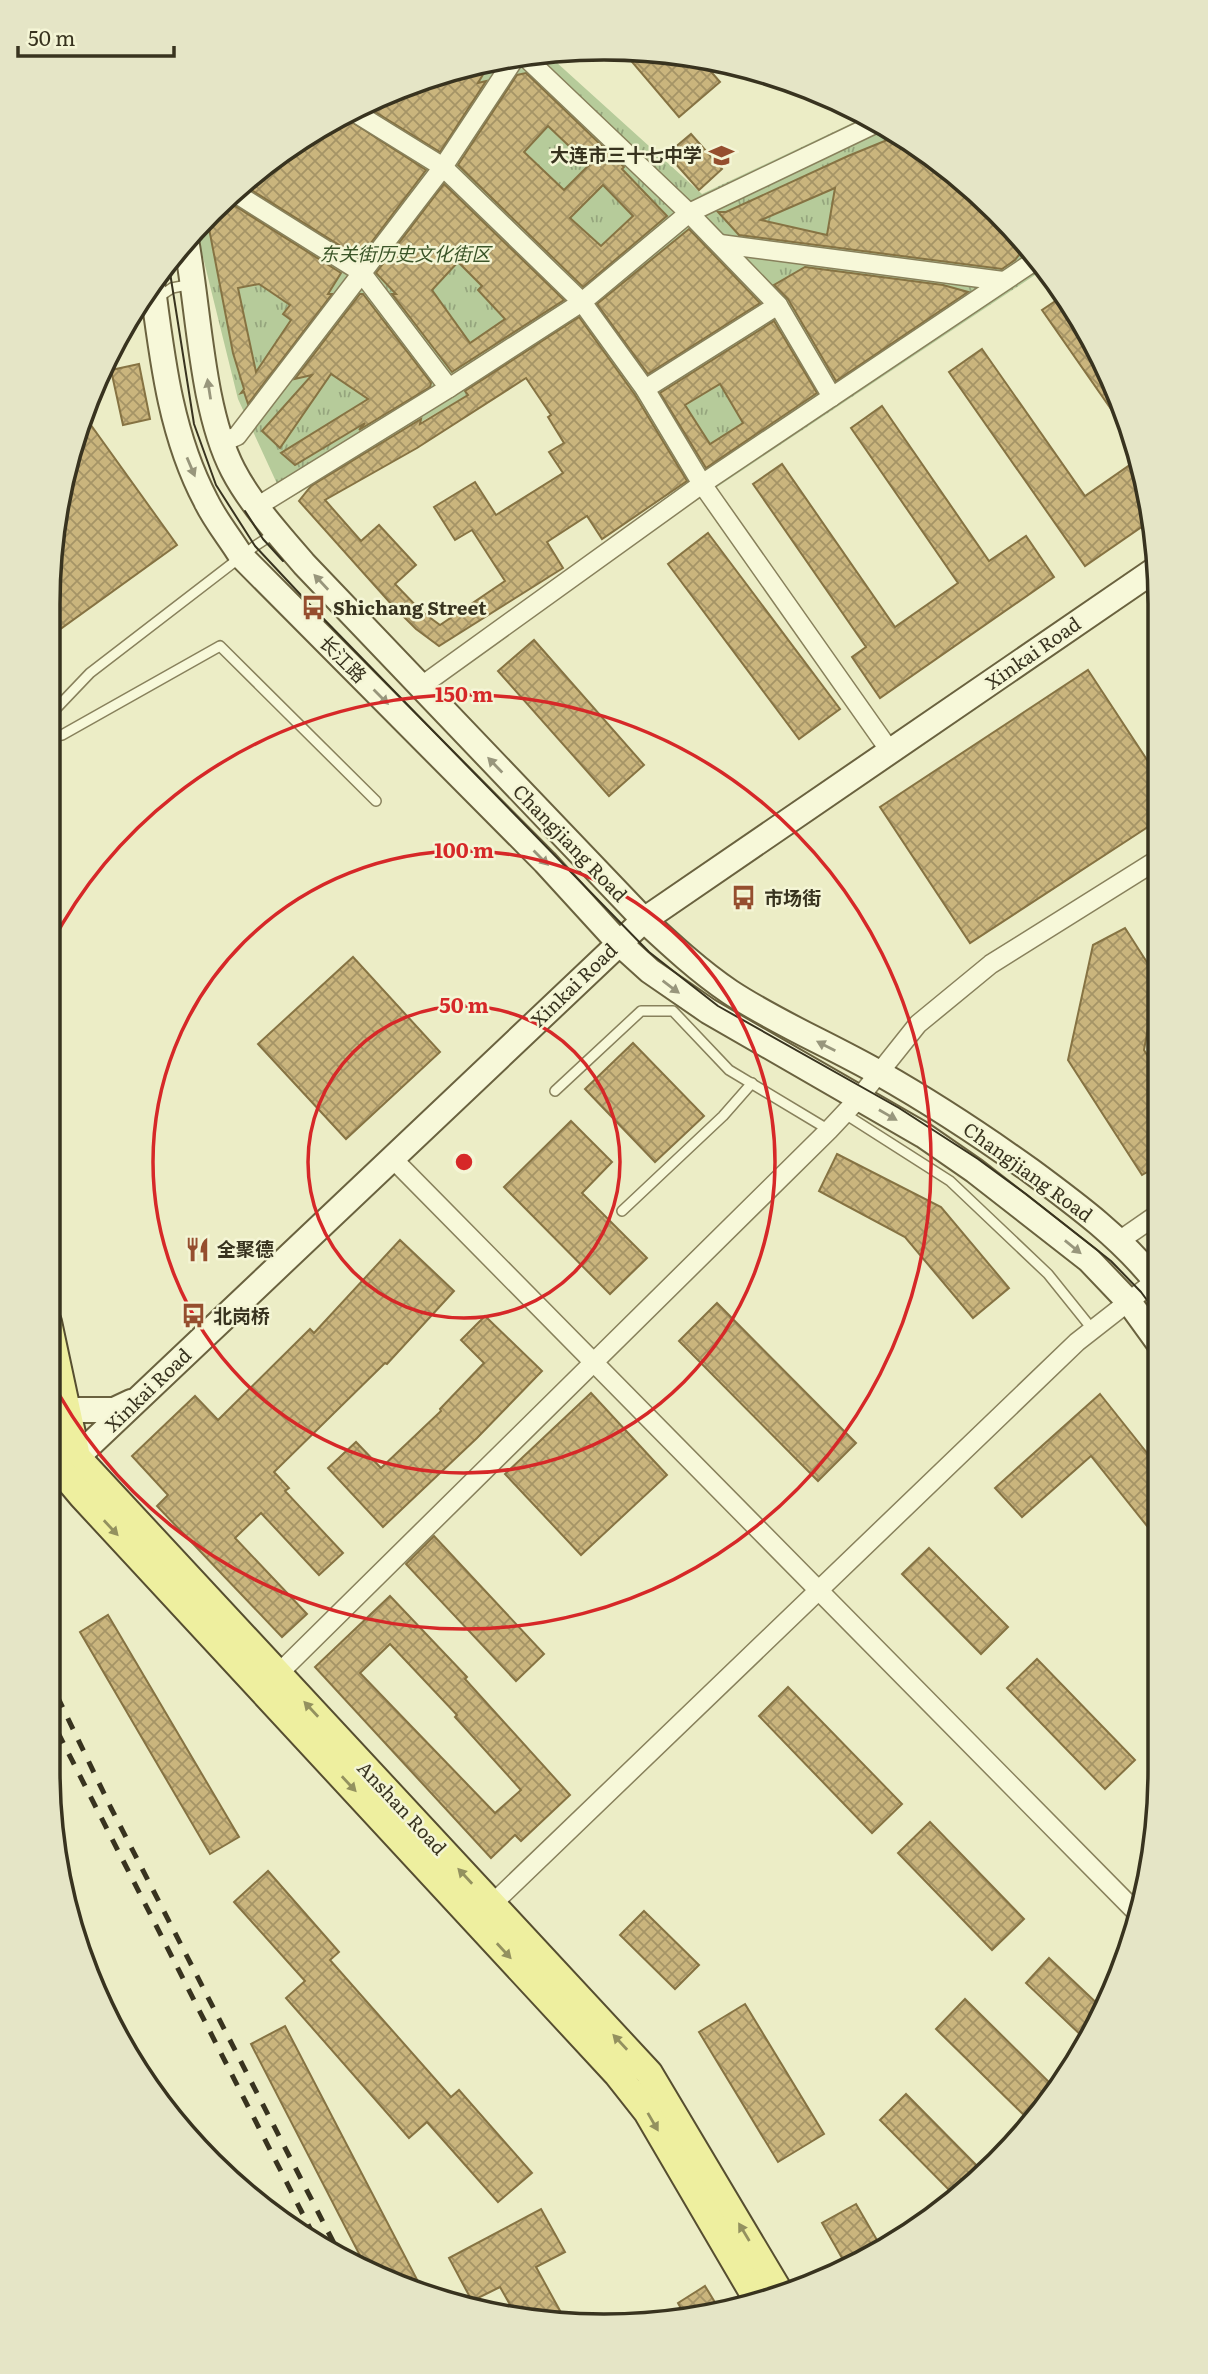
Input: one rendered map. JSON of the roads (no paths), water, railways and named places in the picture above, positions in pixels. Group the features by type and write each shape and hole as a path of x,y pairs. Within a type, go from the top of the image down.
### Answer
{"main road":[{"name":"Changjiang Road","path":"188,253 211,403 221,443 234,472 277,532 304,564 644,920 684,956 729,991 796,1031 879,1073 993,1144 1084,1211 1119,1241 1148,1272"},
{"name":"长江路","path":"155,296 164,370 179,438 206,502 241,556 545,862 620,943"},
{"name":"Xinkai Road","path":"60,1464 141,1397 644,920 1147,575"},
{"name":"Changjiang Road","path":"620,943 650,971 680,993 852,1106 923,1135 1007,1194 1089,1260 1129,1302 1148,1328"},
{"path":"60,1410 114,1410 141,1397"},
{"name":"Anshan Road","path":"60,1469 278,1674 484,1913"},
{"name":"Anshan Road","path":"60,1470 82,1496 484,1913 649,2073 772,2288"}],"street":[{"path":"533,64 690,213 778,305 832,397"},
{"path":"221,443 237,436 443,167 508,68"},
{"path":"362,117 443,167 582,302 645,388 702,484 891,751"},
{"path":"258,506 582,302 690,213 867,128"},
{"path":"242,198 360,272 449,388"},
{"path":"720,244 1003,281"},
{"path":"420,687 702,484 1029,264"},
{"path":"645,388 778,305"},
{"path":"278,1674 830,1130 918,1024 991,964 1148,866"},
{"path":"393,1158 1131,1907"},
{"path":"1119,1241 1148,1221"},
{"path":"484,1913 1067,1352 1148,1288"}],"lane":[{"path":"160,289 194,284"},
{"path":"60,704 90,673 241,556 277,532"},
{"path":"60,735 220,646 376,801"},
{"path":"555,1091 641,1011 673,1011 730,1070 830,1130"},
{"path":"622,1211 723,1116 752,1083"},
{"path":"852,1106 950,1181 1048,1274 1093,1330"}],"tram line":[{"path":"170,275 194,424 216,485 255,546 313,608 649,952 718,1006 899,1108 978,1159 1111,1261 1148,1301"},
{"path":"245,511 263,539 283,561"}],"railway":[{"path":"60,1702 111,1808 334,2243"},
{"path":"60,1737 310,2229"}],"place":[{"name":"大连市三十七中学","path":"722,155"},
{"name":"Shichang Street","path":"313,608"},
{"name":"市场街","path":"744,898"},
{"name":"全聚德","path":"197,1249"},
{"name":"北岗桥","path":"193,1316"}],"park label":[{"name":"东关街历史文化街区","path":"405,254"}]}
